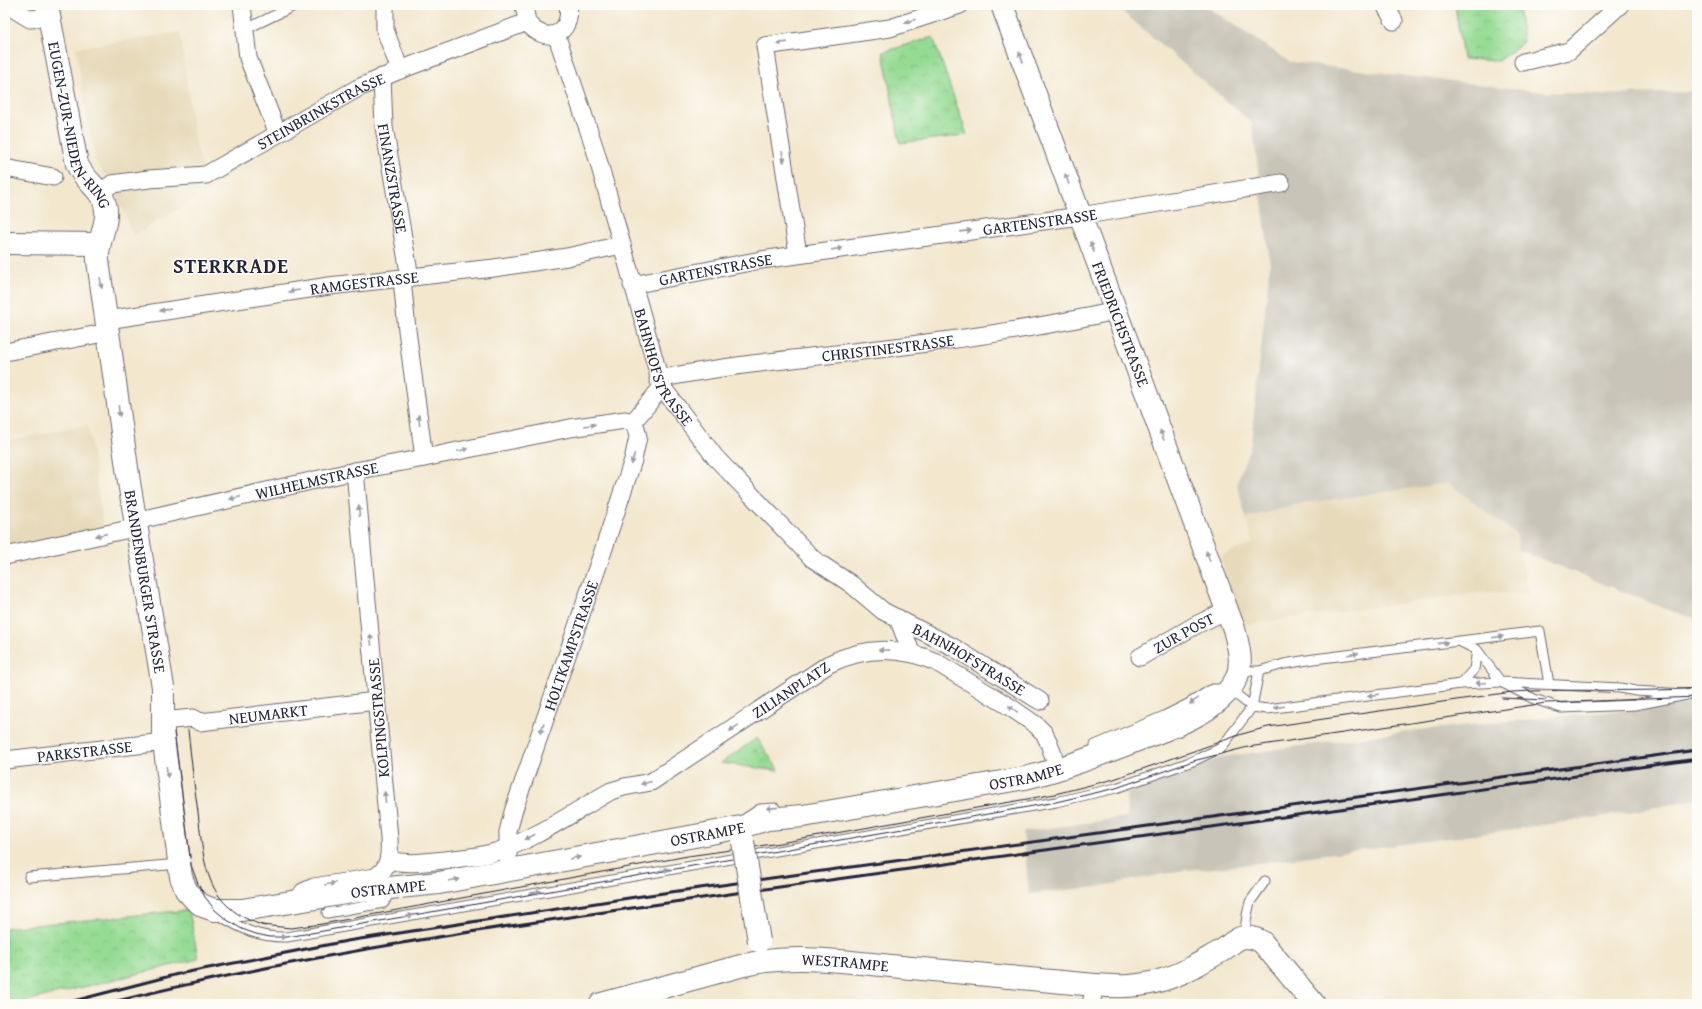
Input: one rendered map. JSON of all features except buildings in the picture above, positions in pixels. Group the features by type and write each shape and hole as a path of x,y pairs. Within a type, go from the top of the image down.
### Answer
{"main road":[{"name":"FRIEDRICHSTRASSE","path":"1002,5 1227,610 1238,643 1242,677"},
{"name":"EUGEN-ZUR-NIEDEN-RING","path":"48,11 76,164 99,193 106,206 106,223 99,244"},
{"path":"5,243 99,244"},
{"name":"BRANDENBURGER STRASSE","path":"99,244 98,261 123,445 163,687 163,731 179,864 186,890 198,904 208,908"},
{"name":"OSTRAMPE","path":"208,908 234,911 392,887 439,883 509,870 742,835 768,819 803,816 988,786 1054,762 1174,726 1198,715 1242,677"},
{"path":"742,835 760,951"},
{"path":"1244,937 1262,942 1314,1004"},
{"name":"WESTRAMPE","path":"601,1004 672,983 760,951 782,959 824,960 1093,995 1164,980 1195,967 1244,937"}],"street":[{"path":"7,5 30,19 48,11"},
{"path":"242,5 248,58 278,134"},
{"path":"385,5 385,30 400,70"},
{"path":"526,13 533,30 546,36 556,34 567,24 569,14 568,5"},
{"path":"798,254 765,46 890,28 960,5"},
{"path":"1385,5 1394,21"},
{"path":"1523,62 1568,51 1620,5"},
{"name":"STEINBRINKSTRASSE","path":"99,193 112,184 149,178 206,175 358,88 526,13"},
{"name":"BAHNHOFSTRASSE","path":"556,34 595,149 660,383 715,457 813,559 851,584 883,611 953,647 1040,701"},
{"name":"FINANZSTRASSE","path":"382,77 384,127 406,279 407,330 424,458"},
{"path":"5,168 53,177"},
{"name":"GARTENSTRASSE","path":"632,285 692,272 798,254 1080,216 1281,183"},
{"name":"RAMGESTRASSE","path":"5,352 108,326 329,286 406,279 494,268 567,257 621,245"},
{"name":"CHRISTINESTRASSE","path":"660,383 751,364 934,342 1067,322 1116,311"},
{"path":"633,422 660,383"},
{"name":"WILHELMSTRASSE","path":"5,556 129,529 135,521 355,471 570,428 625,420 633,422"},
{"name":"HOLTKAMPSTRASSE","path":"509,870 508,832 513,812 633,460 638,437 633,422"},
{"name":"KOLPINGSTRASSE","path":"355,471 389,838 389,860"},
{"name":"ZUR POST","path":"1140,657 1196,625 1227,610"},
{"name":"BAHNHOFSTRASSE","path":"898,618 911,652"},
{"name":"ZILIANPLATZ","path":"508,847 527,839 611,791 624,786 651,782 835,661 859,653 877,650 911,652 936,662 1010,707 1036,725 1047,737 1054,762"},
{"name":"NEUMARKT","path":"163,731 193,718 200,722 376,701"},
{"name":"PARKSTRASSE","path":"5,760 163,731"},
{"name":"OSTRAMPE","path":"389,860 409,863 430,861 491,853 508,847"},
{"path":"298,901 303,892 314,887 375,877 382,871 389,860"}],"lane":[{"path":"244,30 292,7 291,5"},
{"path":"1083,750 1164,716 1188,704 1212,689 1242,677 1284,664 1307,660 1540,631 1549,684"},
{"path":"1459,641 1476,650 1501,682 1534,699 1561,708 1635,705 1684,694"},
{"path":"1461,684 1474,669 1476,650"},
{"path":"1242,677 1252,707"},
{"path":"1242,677 1252,707"},
{"path":"1252,707 1267,709 1461,684 1501,682 1620,688 1636,691 1684,694 1697,693"},
{"path":"208,908 242,929 261,936 287,937 1071,798 1116,788 1193,761 1221,748 1252,707"},
{"path":"742,835 746,818 755,811 760,809 784,807"},
{"path":"30,876 179,864"},
{"path":"1244,937 1250,902 1265,881"},
{"path":"327,913 384,903 392,887"}],"shaded area":[{"path":"1115,5 1204,5 1290,62 1543,92 1603,95 1686,92 1697,89 1697,619 1671,611 1519,550 1516,534 1448,483 1300,504 1246,518 1237,483 1251,444 1270,263 1252,123"},
{"path":"180,32 194,139 210,190 133,236 112,184 95,161 76,48"},
{"path":"88,425 104,530 5,548 5,441"},
{"path":"1448,482 1516,534 1529,594 1486,592 1242,625 1220,556 1253,543 1246,518 1300,504"},
{"path":"1697,703 1697,799 1626,813 1480,834 1219,868 1184,870 1097,887 1029,894 1023,832 1127,817 1126,793 1222,757 1408,731"}],"green space":[{"path":"1455,5 1528,5 1519,13 1523,42 1498,61 1463,59"},
{"path":"933,37 967,135 900,143 883,52"},
{"path":"757,738 779,771 721,763"},
{"path":"189,910 198,959 14,1004 5,1004 5,928"}],"tram line":[{"path":"261,925 291,928 322,924 688,856 780,843 1055,794 1114,779 1242,734 1268,727 1512,692 1697,688"},
{"path":"174,732 191,865 198,884 205,897 215,910 227,920 242,929 270,937 287,937 1056,802 1116,788 1193,761 1248,747 1546,703 1697,697"},
{"path":"1502,698 1546,700"},
{"path":"188,730 203,850 206,867 211,882 219,896 230,908 245,918 265,926"}],"railway":[{"path":"62,1004 178,974 347,941 642,896 1697,750"},
{"path":"105,1004 186,985 348,952 512,925 1697,759"}],"district":[{"name":"STERKRADE","path":"231,265"}]}
